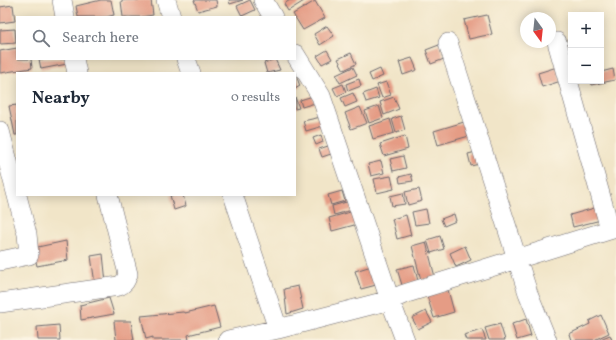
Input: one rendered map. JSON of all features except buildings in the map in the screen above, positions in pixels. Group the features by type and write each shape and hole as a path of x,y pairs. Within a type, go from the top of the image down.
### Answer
{"street":[{"path":"62,0 65,16"},
{"path":"166,0 172,16"},
{"path":"263,0 272,16"},
{"path":"228,340 278,329 390,300 404,294 613,228 557,42"},
{"path":"448,44 528,293 547,340"},
{"path":"296,56 321,96 405,340"},
{"path":"74,60 77,72"},
{"path":"186,60 191,72"},
{"path":"0,132 16,192"},
{"path":"0,261 29,256 27,234 17,196"},
{"path":"233,196 278,329"},
{"path":"0,303 119,286 123,284 126,281 128,274 114,198"}]}
